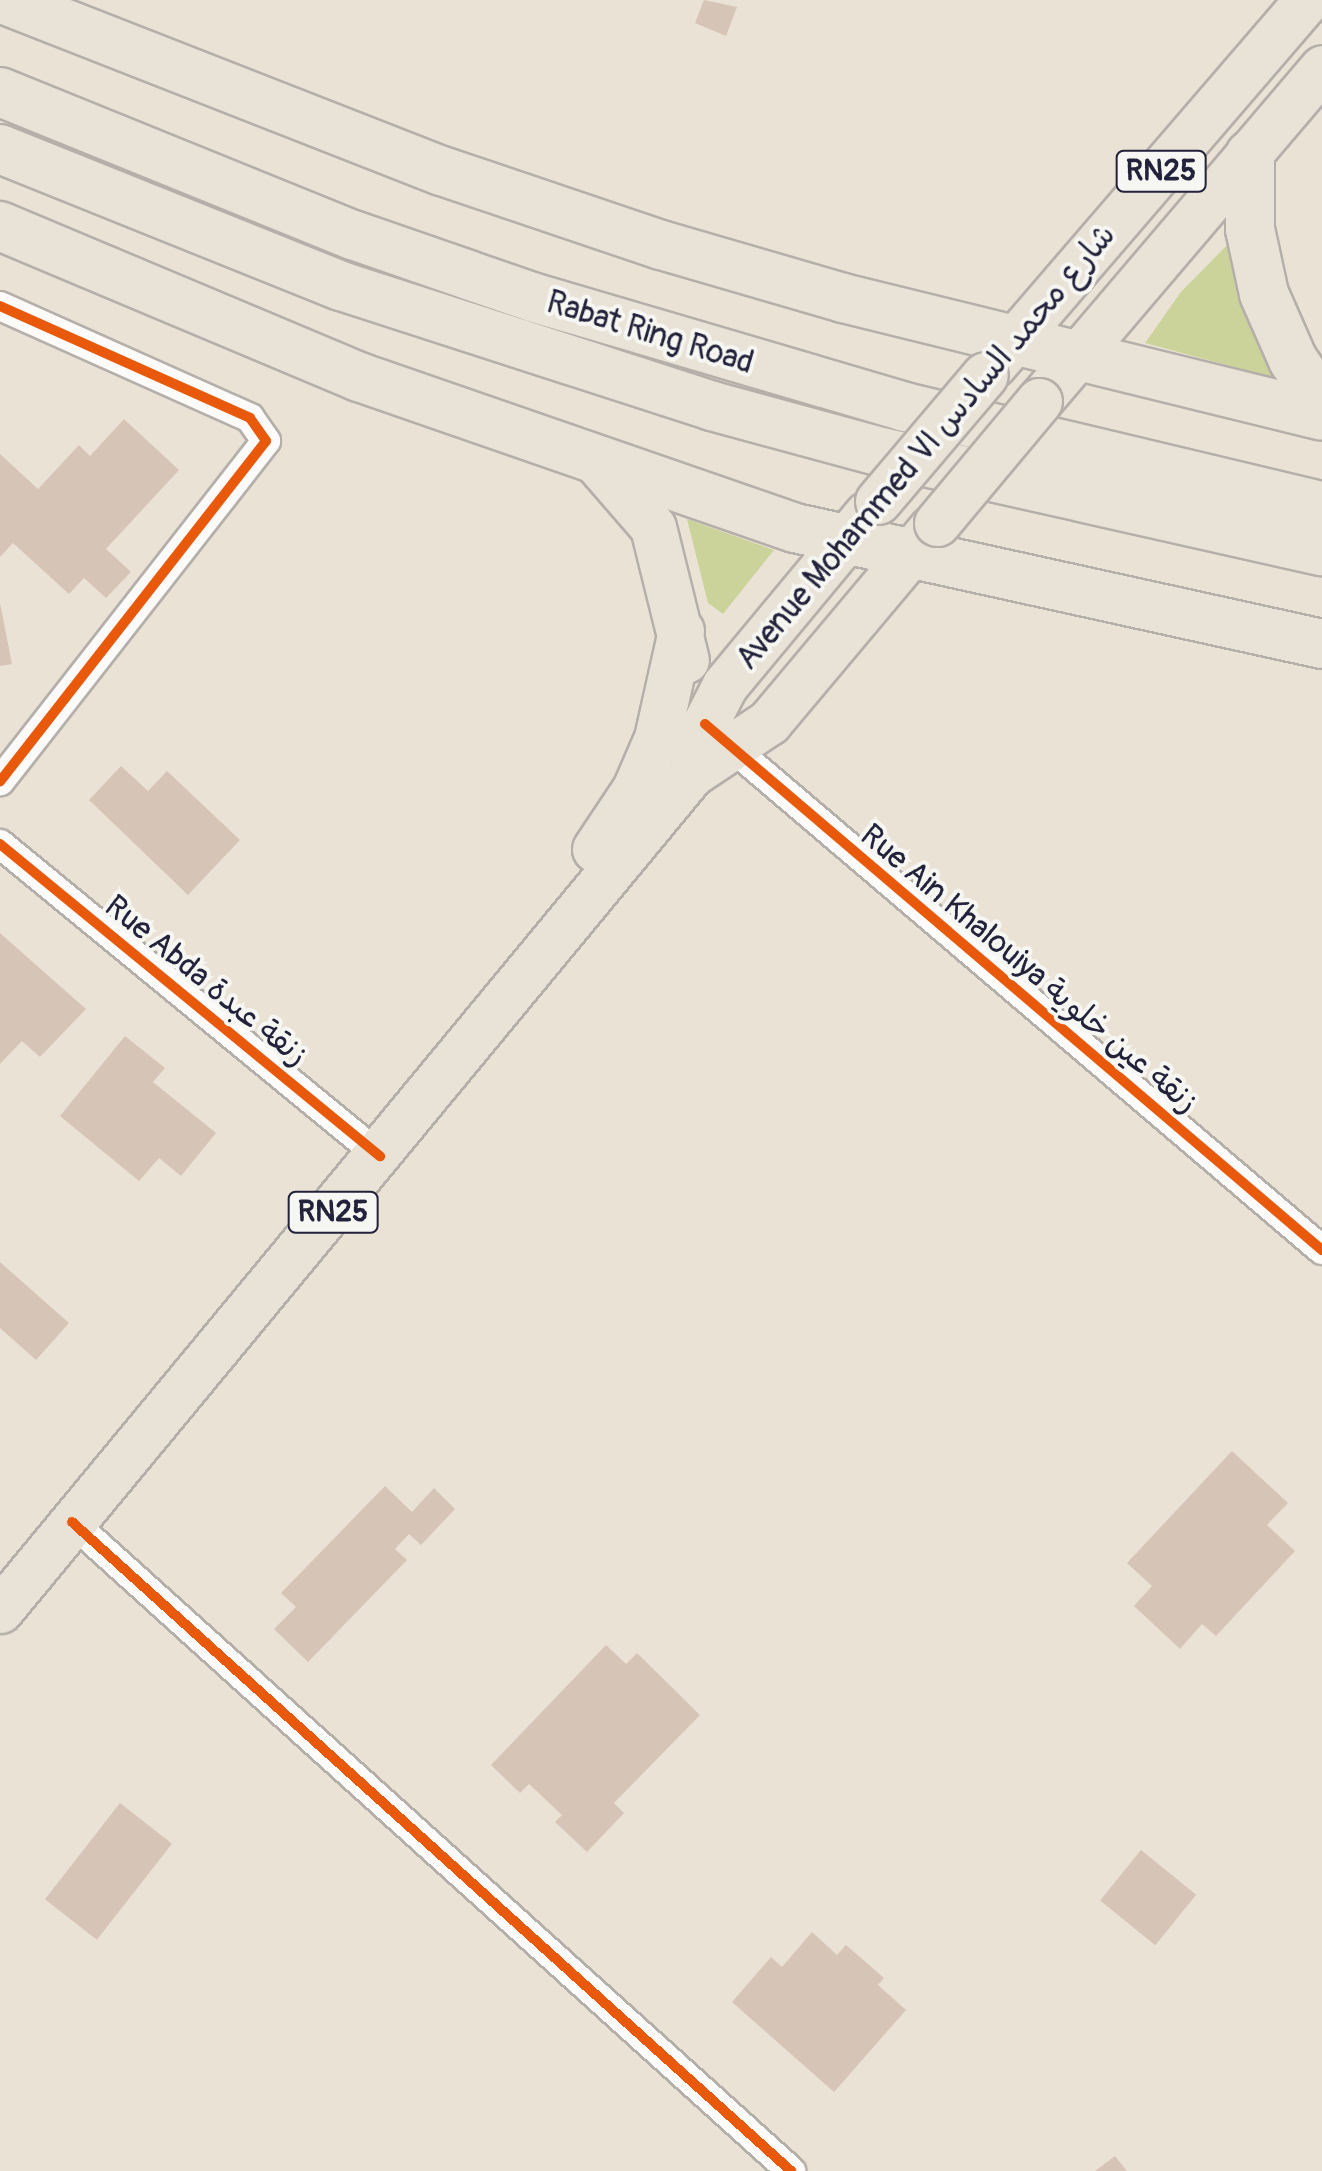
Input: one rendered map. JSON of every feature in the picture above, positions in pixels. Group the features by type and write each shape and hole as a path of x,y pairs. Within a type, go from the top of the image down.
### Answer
{"highway":[{"path":"5,0 460,177 1000,358 1076,358 1322,416"},
{"name":"Rabat Ring Road","path":"0,92 335,228 535,298 906,407 1322,506"},
{"name":"Rabat Ring Road","path":"0,150 340,286 693,400 881,452 1322,551"},
{"path":"1250,155 1250,229 1264,294 1293,360 1322,402"},
{"path":"0,226 359,377 844,540 922,539 1322,644"}],"main road":[{"name":"Avenue Mohammed VI شارع محمد السادس","path":"0,1610 380,1156 540,952 720,737 739,666 1308,0"},
{"name":"RN25","path":"1076,358 1322,68"},
{"name":"Avenue Mohammed VI شارع محمد السادس","path":"720,737 784,706 1076,358"},
{"path":"594,459 653,526 681,631 692,697 720,737"},
{"path":"540,952 554,905 643,772 673,686 681,631"}],"street":[{"path":"0,306 250,418 266,442 0,782"},
{"name":"Rue Ain Khalouiya زنقة عين خلوية","path":"720,737 1322,1250"},
{"name":"Rue Abda زنقة عبدة","path":"0,844 380,1156"},
{"path":"72,1522 792,2171"}],"green space":[{"path":"1233,239 1282,380 1145,343 1181,292"},
{"path":"687,519 774,550 723,614 708,603"}],"building":[{"path":"704,0 737,7 726,36 695,23"},
{"path":"124,419 179,470 106,549 131,572 106,598 84,578 69,594 13,543 0,557 0,454 38,489 79,445 90,456"},
{"path":"0,603 12,664 0,666"},
{"path":"121,766 148,791 167,771 240,840 188,895 89,800"},
{"path":"0,933 86,1009 40,1057 22,1041 0,1064"},
{"path":"125,1036 165,1068 153,1082 216,1133 181,1176 159,1158 139,1181 60,1116"},
{"path":"0,1262 69,1323 36,1360 0,1328"},
{"path":"1232,1451 1288,1503 1267,1525 1295,1551 1216,1636 1202,1624 1180,1649 1134,1606 1152,1586 1127,1563"},
{"path":"385,1486 412,1512 434,1488 455,1509 421,1545 409,1534 395,1549 407,1560 308,1662 274,1629 296,1607 281,1593"},
{"path":"606,1645 626,1664 637,1653 700,1715 614,1803 624,1813 587,1852 555,1822 562,1815 529,1784 520,1793 491,1765"},
{"path":"120,1803 172,1844 97,1940 45,1899"},
{"path":"1141,1850 1196,1895 1155,1945 1100,1901"},
{"path":"812,1932 837,1955 846,1945 884,1978 878,1985 906,2010 834,2092 732,2002 771,1957 782,1967"},
{"path":"1115,2156 1127,2171 1095,2171"}],"cycle path":[{"path":"0,306 250,418 266,441 0,782"},
{"path":"705,724 1322,1250"},
{"path":"0,844 380,1156"},
{"path":"72,1522 791,2171"}]}
